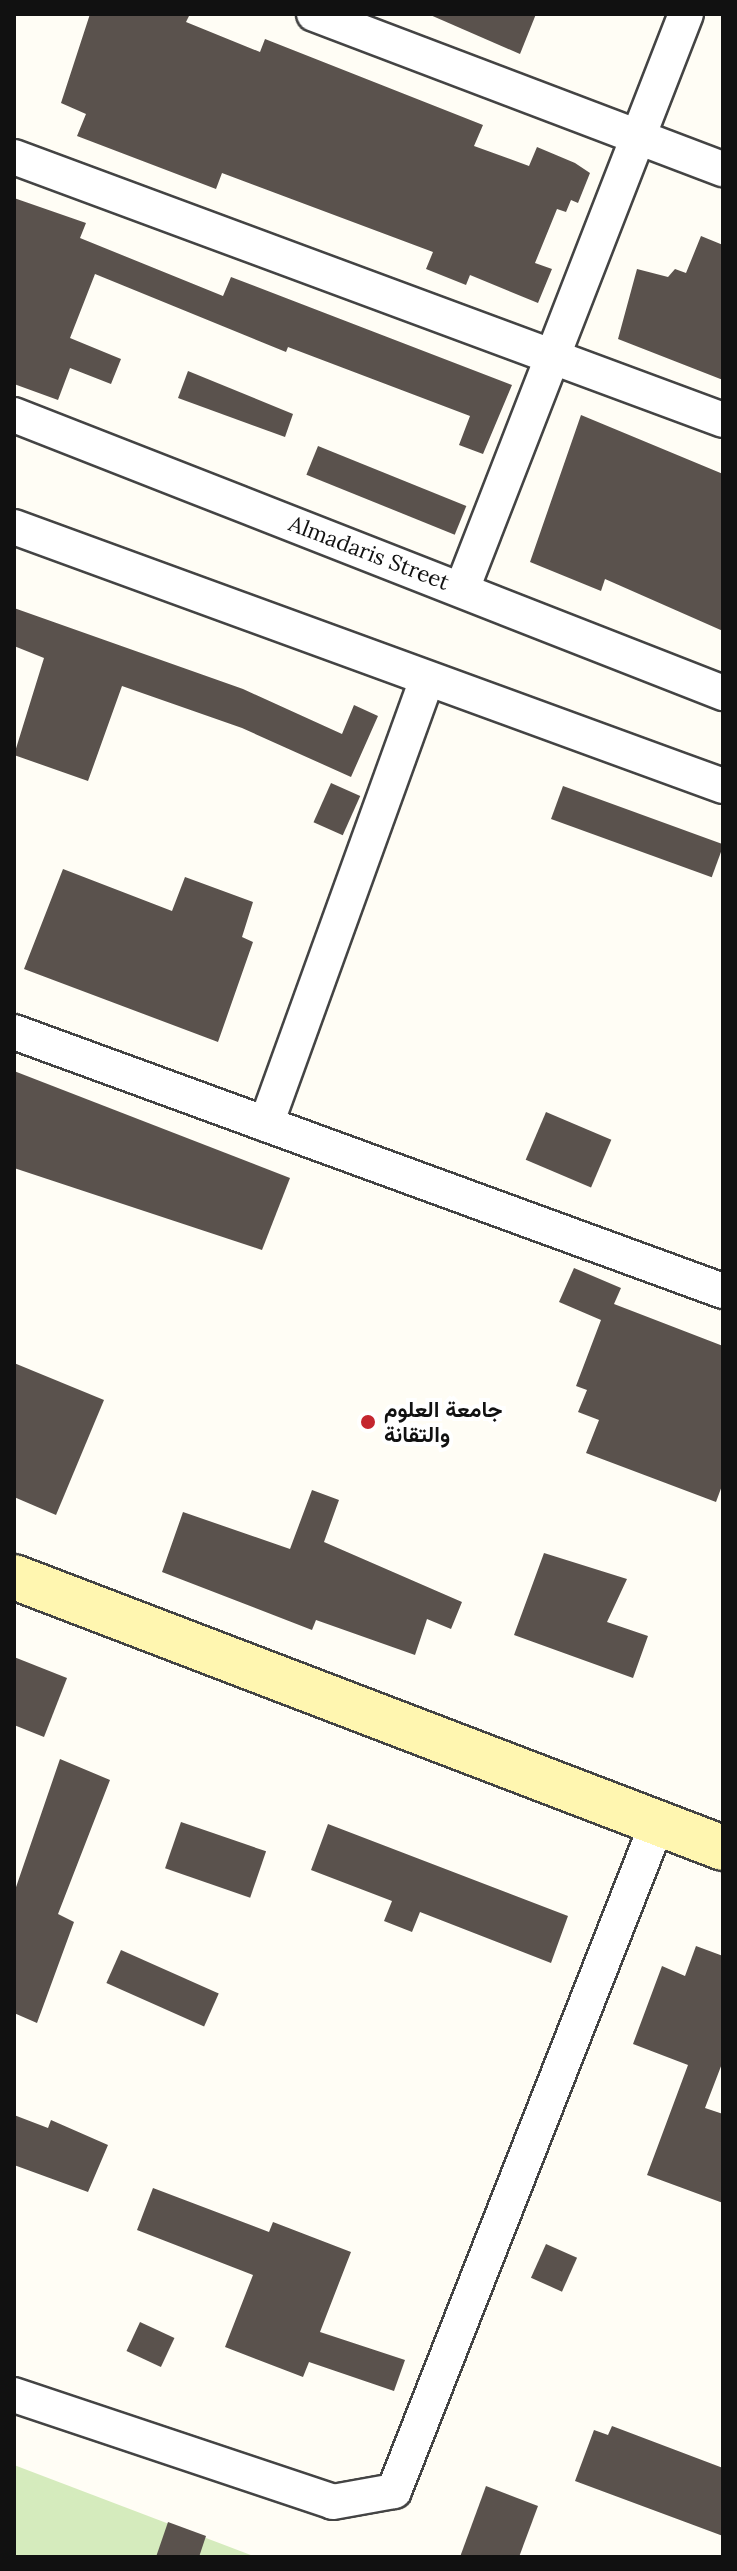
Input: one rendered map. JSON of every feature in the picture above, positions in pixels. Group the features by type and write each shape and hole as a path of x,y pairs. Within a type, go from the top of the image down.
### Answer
{"street":[{"path":"314,14 723,169"},
{"path":"462,589 686,14"},
{"path":"14,157 723,420"},
{"name":"Almadaris Street","path":"14,415 723,693"},
{"path":"14,527 426,682 723,786"},
{"path":"266,1124 426,682"},
{"path":"14,1032 723,1291"},
{"path":"14,1577 723,1848"},
{"path":"14,2395 333,2502 394,2491 657,1824"}],"green space":[{"path":"14,2465 256,2557 14,2557"}],"building":[{"path":"90,14 190,14 186,22 260,52 265,39 483,125 474,146 529,166 537,147 575,163 590,173 578,203 571,200 566,212 557,209 535,263 552,269 538,303 470,275 466,285 426,269 433,252 222,173 216,189 77,136 86,114 61,103"},
{"path":"428,14 536,14 520,54"},
{"path":"14,198 86,223 80,238 223,296 231,277 512,385 483,454 459,445 470,416 288,347 286,352 95,274 70,338 121,359 111,384 70,368 58,400 14,384"},
{"path":"701,236 723,245 723,380 618,339 637,269 668,277 675,269 686,273"},
{"path":"188,371 293,414 285,437 178,398"},
{"path":"581,415 723,474 723,631 605,579 601,591 530,562"},
{"path":"318,446 466,506 455,535 306,475"},
{"path":"14,608 243,689 342,734 354,705 378,716 351,777 242,728 122,686 88,781 14,755 44,658 14,646"},
{"path":"331,783 360,796 343,835 314,822"},
{"path":"563,786 723,844 712,877 551,819"},
{"path":"63,869 172,911 185,877 253,902 242,937 253,942 218,1042 24,969"},
{"path":"14,1071 290,1178 262,1250 14,1168"},
{"path":"546,1112 611,1140 591,1188 526,1160"},
{"path":"574,1268 621,1288 614,1304 723,1346 723,1483 716,1502 586,1453 599,1420 578,1412 587,1390 576,1386 601,1320 559,1302"},
{"path":"14,1363 104,1400 56,1515 14,1497"},
{"path":"312,1490 339,1500 324,1542 462,1602 451,1629 427,1619 415,1655 316,1620 312,1630 162,1572 183,1512 290,1549"},
{"path":"544,1553 627,1579 607,1622 648,1636 633,1678 514,1635"},
{"path":"14,1657 67,1678 44,1737 14,1725"},
{"path":"60,1759 110,1780 58,1914 74,1922 37,2023 14,2013 14,1893"},
{"path":"181,1822 266,1851 250,1898 165,1868"},
{"path":"328,1824 568,1916 551,1963 420,1912 412,1932 384,1921 392,1901 311,1870"},
{"path":"696,1946 723,1956 723,2061 705,2108 723,2114 723,2203 647,2175 688,2065 633,2044 662,1966 685,1976"},
{"path":"121,1950 219,1994 204,2026 106,1983"},
{"path":"14,2115 48,2128 51,2120 108,2145 88,2192 14,2165"},
{"path":"153,2188 269,2232 273,2222 351,2252 320,2332 405,2360 394,2391 309,2362 303,2377 225,2347 253,2275 137,2230"},
{"path":"546,2244 577,2258 562,2292 531,2278"},
{"path":"140,2322 174,2338 161,2367 126,2351"},
{"path":"612,2426 723,2468 723,2536 575,2481 594,2430 608,2435"},
{"path":"486,2486 538,2506 519,2557 460,2557"},
{"path":"168,2522 206,2536 199,2557 156,2557"}],"place":[{"name":"جامعة العلوم والتقانة","path":"368,1422"}]}
